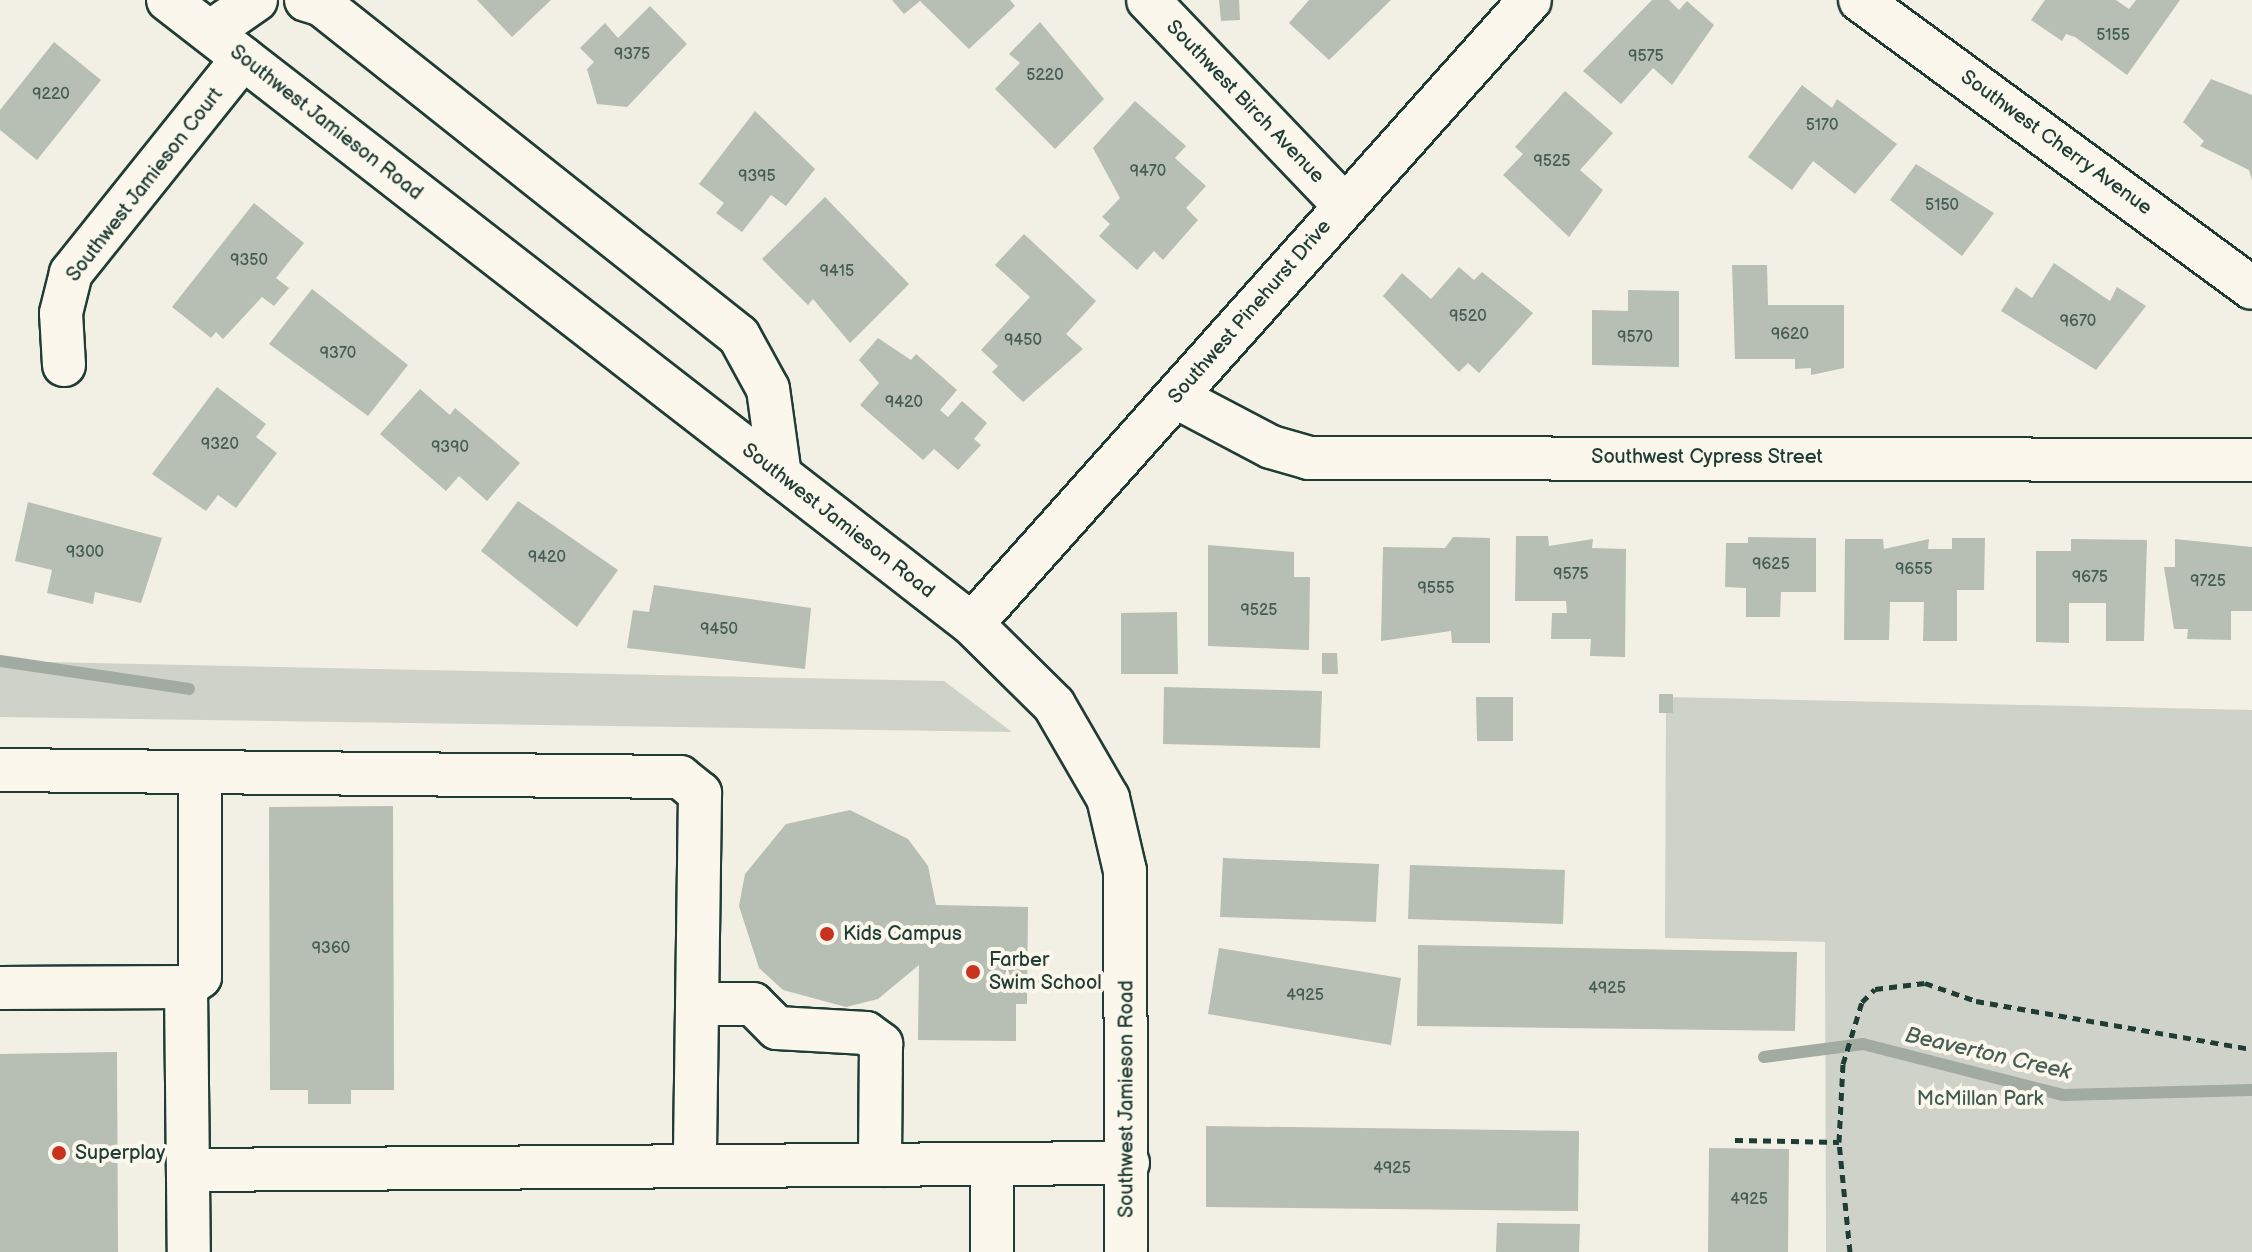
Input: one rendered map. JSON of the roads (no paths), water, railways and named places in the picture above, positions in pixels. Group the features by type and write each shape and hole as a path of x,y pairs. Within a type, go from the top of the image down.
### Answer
{"street":[{"name":"Southwest Jamieson Road","path":"168,0 972,624 1036,683 1086,748 1120,833 1128,1163 1126,1252"},
{"path":"210,32 256,0"},
{"path":"306,0 322,5 739,336 768,389 780,475"},
{"name":"Southwest Birch Avenue","path":"1148,0 1343,204"},
{"name":"Southwest Pinehurst Drive","path":"972,624 1176,397 1343,204 1530,0"},
{"name":"Southwest Cherry Avenue","path":"1860,0 2252,288"},
{"name":"Southwest Jamieson Court","path":"64,365 61,313 71,273 243,58"},
{"name":"Southwest Cypress Street","path":"1176,397 1271,447 1309,458 2252,460"},
{"path":"0,770 680,777 700,793 695,1166"},
{"path":"0,988 186,987 200,977 200,772"},
{"path":"186,987 189,1252"},
{"path":"697,1004 753,1004 777,1028 866,1033 881,1044 880,1165"},
{"path":"188,1170 1128,1163"},
{"path":"992,1164 992,1252"}],"waterway":[{"name":"Beaverton Creek","path":"0,661 189,689"},
{"name":"Beaverton Creek","path":"1764,1057 1863,1044 2063,1095 2252,1090"}],"place":[{"name":"Kids Campus","path":"827,934"},
{"name":"Farber Swim School","path":"973,972"},
{"name":"Superplay","path":"59,1153"}],"park label":[{"name":"McMillan Park","path":"1980,1099"}]}
